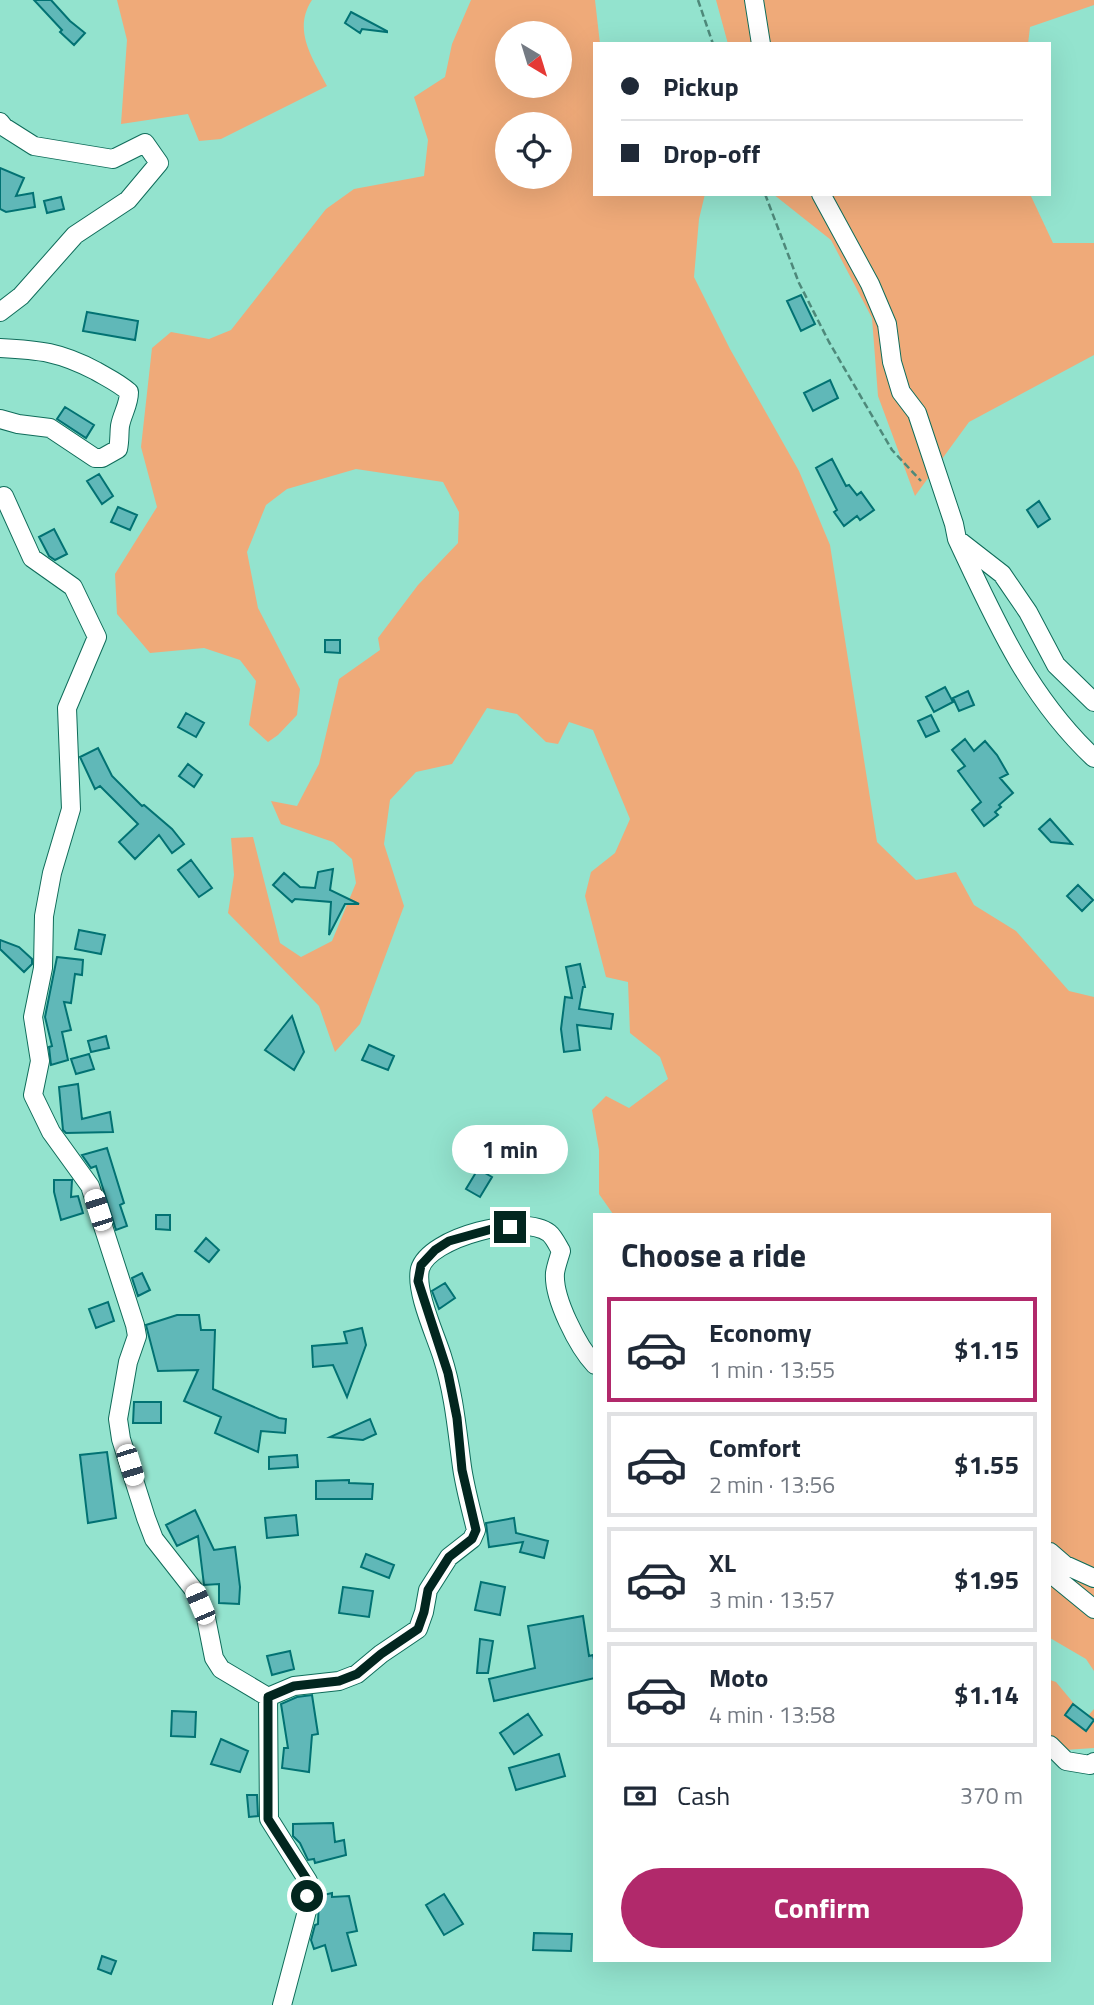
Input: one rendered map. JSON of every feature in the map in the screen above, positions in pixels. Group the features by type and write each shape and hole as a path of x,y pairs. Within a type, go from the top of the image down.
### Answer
{"street":[{"path":"754,0 761,42"},
{"path":"0,122 34,146 113,159 145,143 159,163 128,200 75,235 20,296 0,312"},
{"path":"822,196 870,284 887,324 892,362 901,392 917,413 957,539 984,597 1028,681 1073,738 1094,758"},
{"path":"0,348 43,350 69,357 120,384 129,392 129,403 120,424 121,439 118,449 102,458 95,458 50,428 0,419"},
{"path":"1,496 32,558 73,587 97,637 67,708 71,809 52,873 44,916 43,968 33,1017 40,1061 33,1095 51,1132 90,1186 135,1325 137,1336 128,1362 118,1419 121,1439 154,1539 194,1590 206,1618 214,1658 221,1669 268,1697"},
{"path":"957,539 1002,574 1028,612 1056,665 1094,702"},
{"path":"268,1697 294,1686 339,1681 357,1674 418,1629 428,1590 449,1557 472,1539 476,1530 462,1470 457,1418 448,1373 418,1281 421,1265 435,1250 449,1241 492,1229 528,1225 549,1233 561,1251 555,1274 561,1304 585,1354 593,1363"},
{"path":"1051,1553 1065,1564 1094,1577"},
{"path":"1051,1574 1094,1609"},
{"path":"268,1697 268,1819 308,1881 306,1911 282,2005"},
{"path":"1051,1746 1066,1761 1090,1765 1094,1762"}],"path":[{"path":"698,0 712,42"},
{"path":"766,196 799,284 829,342 892,450 929,490"}],"shaded area":[{"path":"117,0 312,0 306,11 304,33 311,55 327,86 221,139 199,141 188,114 121,124 127,40"},
{"path":"471,0 595,0 600,42 593,42 593,196 705,196 699,219 694,277 730,349 799,471 830,545 877,842 916,880 956,872 974,905 1016,931 1069,991 1094,997 1094,1671 1086,1659 1051,1639 1051,1213 612,1213 599,1194 599,1150 592,1110 606,1096 629,1108 668,1079 660,1057 630,1033 628,982 606,977 585,896 591,872 615,853 630,819 593,730 569,722 558,744 546,742 517,714 487,708 452,764 416,772 390,800 384,844 404,906 360,1024 335,1052 319,1006 228,913 234,875 231,838 253,837 280,943 301,957 332,941 356,883 352,859 333,842 281,824 271,801 297,806 319,764 339,679 380,650 378,638 418,585 458,543 459,512 443,482 356,469 287,489 266,505 247,552 258,608 300,689 297,715 268,742 249,725 256,681 240,660 204,648 150,653 117,614 115,574 157,507 141,447 152,348 171,332 209,339 231,330 326,209 354,189 424,176 428,140 414,97 445,77 452,44"},
{"path":"716,0 1094,0 1094,5 1030,27 1028,42 727,42"},
{"path":"776,196 1031,196 1053,243 1094,243 1094,355 969,422 915,496 878,396 872,318 831,240"},
{"path":"1051,1680 1056,1682 1086,1718 1094,1709 1094,1748 1051,1751"}],"building":[{"path":"34,0 51,0 85,33 74,45"},
{"path":"351,12 387,32 362,29 360,33 345,23"},
{"path":"0,168 24,178 16,196 33,193 35,207 6,212 0,209"},
{"path":"61,197 64,209 47,213 44,201"},
{"path":"801,295 815,324 801,331 787,301"},
{"path":"87,312 138,321 135,340 83,331"},
{"path":"830,380 838,398 813,411 804,393"},
{"path":"65,407 94,425 86,438 57,419"},
{"path":"832,459 846,486 849,485 857,495 861,492 874,510 860,520 857,516 844,526 834,512 837,510 816,468"},
{"path":"99,474 113,496 102,504 87,481"},
{"path":"1039,501 1050,519 1038,527 1027,510"},
{"path":"118,507 137,515 130,530 111,522"},
{"path":"54,529 67,554 55,560 49,556 39,537"},
{"path":"325,640 340,640 340,653 325,652"},
{"path":"945,687 953,702 934,712 926,697"},
{"path":"968,691 974,705 959,711 953,698"},
{"path":"186,713 204,723 196,737 178,727"},
{"path":"931,715 939,731 926,737 918,721"},
{"path":"965,739 974,751 985,741 1008,774 1000,778 1013,793 999,805 1001,807 995,812 998,815 984,826 972,810 981,802 958,771 965,766 952,750"},
{"path":"98,748 112,776 142,806 172,829 184,844 172,853 159,835 135,859 119,842 138,824 100,786 95,789 80,757"},
{"path":"188,764 202,775 194,787 179,776"},
{"path":"1050,819 1072,844 1051,842 1039,829"},
{"path":"191,860 212,888 199,897 178,870"},
{"path":"333,869 330,890 359,904 345,904 329,935 331,902 295,899 292,902 273,885 284,873 300,887 315,888 318,872"},
{"path":"1078,885 1093,900 1082,911 1067,896"},
{"path":"79,930 105,935 101,954 75,949"},
{"path":"0,940 19,947 32,959 32,964 24,972 0,949"},
{"path":"57,957 83,960 82,975 75,974 71,1003 64,1002 71,1030 62,1032 68,1060 51,1065 49,1047 52,1046 45,1017"},
{"path":"580,964 585,987 579,1009 613,1014 611,1029 577,1025 580,1050 564,1052 561,1029 565,997 572,998 566,967"},
{"path":"292,1016 304,1052 294,1070 265,1050"},
{"path":"106,1036 109,1048 91,1052 88,1041"},
{"path":"369,1045 394,1056 388,1070 362,1060"},
{"path":"89,1054 94,1069 76,1074 71,1059"},
{"path":"78,1084 82,1119 110,1112 113,1132 66,1133 63,1130 59,1087"},
{"path":"524,1131 525,1144 509,1144 509,1132"},
{"path":"107,1148 124,1203 120,1205 127,1226 116,1230 96,1166 91,1168 82,1155"},
{"path":"478,1169 492,1177 480,1197 466,1189"},
{"path":"54,1180 72,1180 71,1197 78,1196 83,1213 61,1220"},
{"path":"156,1215 170,1215 170,1230 156,1229"},
{"path":"206,1238 219,1250 209,1262 195,1251"},
{"path":"142,1273 150,1290 138,1296 132,1278"},
{"path":"445,1283 455,1298 439,1309 432,1291"},
{"path":"108,1302 114,1321 96,1328 89,1309"},
{"path":"177,1315 199,1315 201,1330 215,1330 213,1389 286,1419 285,1433 261,1431 258,1452 215,1433 221,1417 184,1401 198,1370 158,1371 146,1325"},
{"path":"362,1328 366,1345 347,1397 333,1365 313,1367 312,1346 347,1343 344,1332"},
{"path":"134,1402 161,1402 161,1423 133,1423"},
{"path":"370,1419 376,1434 363,1440 330,1437"},
{"path":"107,1452 116,1518 88,1523 80,1455"},
{"path":"297,1455 298,1467 269,1469 269,1457"},
{"path":"349,1480 349,1483 373,1484 372,1499 316,1499 316,1481"},
{"path":"195,1510 214,1550 235,1547 240,1587 239,1604 219,1603 219,1584 204,1585 198,1536 177,1546 166,1525"},
{"path":"296,1515 298,1535 267,1538 265,1518"},
{"path":"514,1518 516,1533 548,1541 544,1558 520,1552 523,1542 489,1547 486,1523"},
{"path":"366,1554 394,1565 389,1578 361,1567"},
{"path":"481,1582 505,1587 500,1615 475,1610"},
{"path":"343,1587 373,1591 369,1617 339,1613"},
{"path":"583,1616 589,1656 593,1655 593,1678 494,1701 489,1679 535,1668 528,1626"},
{"path":"480,1639 493,1641 488,1673 477,1673"},
{"path":"290,1651 294,1669 272,1675 267,1656"},
{"path":"312,1695 318,1734 312,1735 309,1772 282,1768 284,1748 288,1748 281,1704 297,1697"},
{"path":"1073,1704 1094,1720 1086,1731 1065,1715"},
{"path":"172,1711 196,1712 195,1737 171,1736"},
{"path":"528,1714 542,1735 514,1754 500,1733"},
{"path":"221,1739 248,1751 240,1772 211,1764"},
{"path":"559,1754 565,1776 516,1790 509,1768"},
{"path":"247,1795 257,1795 258,1816 249,1817"},
{"path":"333,1823 335,1842 344,1840 346,1855 315,1863 314,1859 308,1860 300,1843 293,1836 293,1824"},
{"path":"332,1893 332,1897 349,1896 357,1931 347,1933 356,1965 332,1971 325,1945 314,1949 311,1940 315,1925 318,1924 319,1896"},
{"path":"444,1894 463,1924 444,1935 426,1905"},
{"path":"534,1933 572,1934 571,1951 533,1950"},
{"path":"102,1956 116,1961 111,1974 98,1969"}],"route":[{"path":"307,1896 308,1881 268,1819 268,1697 294,1686 339,1681 357,1674 418,1629 428,1590 449,1557 472,1539 476,1530 462,1470 457,1418 448,1373 418,1281 421,1265 435,1250 449,1241 510,1227"}]}
